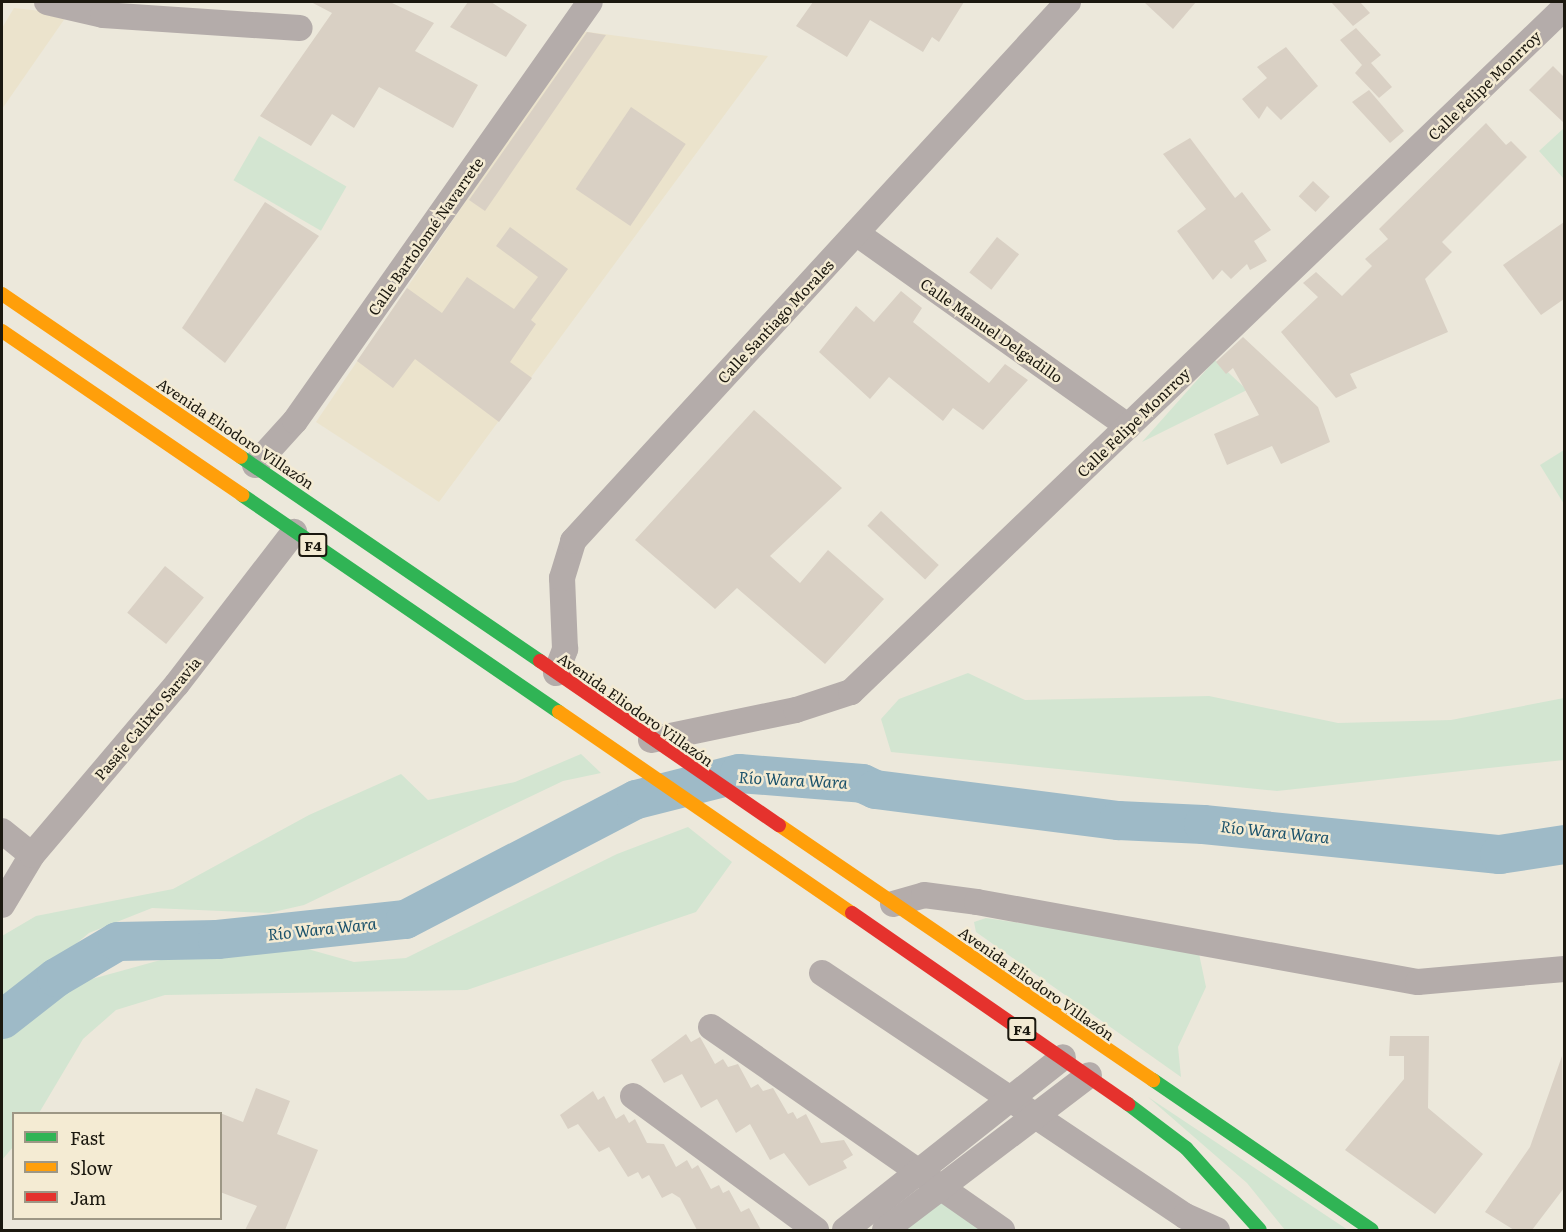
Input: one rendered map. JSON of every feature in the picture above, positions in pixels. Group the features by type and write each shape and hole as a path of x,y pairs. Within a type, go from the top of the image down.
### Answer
{"highway":[{"name":"Avenida Eliodoro Villazón","path":"2,294 255,465 756,812 1372,1230"},
{"name":"F4","path":"2,331 1089,1075 1186,1148 1260,1230"}],"street":[{"path":"47,2 103,15 158,10 300,28"},
{"name":"Calle Bartolomé Navarrete","path":"255,465 295,421 590,2"},
{"name":"Calle Santiago Morales","path":"556,673 565,648 562,578 573,541 1068,2"},
{"name":"Calle Felipe Monrroy","path":"657,744 796,710 851,692 1564,8"},
{"name":"Calle Manuel Delgadillo","path":"856,233 1128,426"},
{"name":"Pasaje Calixto Saravia","path":"2,905 32,855 177,684 294,532"},
{"path":"2,831 32,855"},
{"path":"893,904 924,895 977,902 1419,982 1564,969"},
{"path":"822,973 1185,1216 1217,1230"},
{"path":"711,1027 1002,1230"},
{"path":"846,1230 1063,1057"},
{"path":"885,1230 1089,1075"},
{"path":"633,1096 816,1230"}],"shaded area":[{"path":"14,8 68,14 2,109 2,28"},
{"path":"581,31 768,56 439,502 316,422"}],"green space":[{"path":"1564,128 1564,179 1539,151"},
{"path":"259,136 346,186 321,231 234,180"},
{"path":"1215,360 1247,390 1142,442"},
{"path":"1564,450 1564,504 1540,465"},
{"path":"968,673 1025,700 1209,696 1338,723 1451,720 1564,698 1564,760 1277,791 891,752 881,719 899,699"},
{"path":"581,754 601,773 563,781 304,905 269,913 152,908 89,933 2,1006 2,936 36,916 173,889 309,815 401,774 428,800 515,782"},
{"path":"688,827 732,862 696,912 467,990 165,995 116,1010 83,1039 40,1112 12,1112 12,1148 2,1160 2,1037 24,1012 81,982 186,953 241,945 297,946 354,962 406,958 617,854"},
{"path":"986,918 1198,949 1206,987 1178,1047 1181,1077 976,932 974,922"},
{"path":"1148,1097 1348,1230 1285,1230 1247,1183"},
{"path":"937,1199 989,1230 892,1230"}],"building":[{"path":"311,2 390,2 434,23 415,51 478,85 453,128 379,87 354,128 332,114 311,146 260,116 332,13"},
{"path":"468,2 491,2 527,25 506,57 450,27"},
{"path":"813,2 964,2 939,42 932,37 923,52 870,20 847,57 796,26"},
{"path":"1144,2 1196,2 1173,29"},
{"path":"1331,2 1360,2 1370,13 1353,26"},
{"path":"1356,28 1381,55 1371,63 1392,87 1379,98 1355,73 1362,65 1340,40"},
{"path":"587,32 606,35 485,211 469,200"},
{"path":"1286,47 1318,86 1281,120 1267,106 1259,119 1242,99 1267,78 1257,67"},
{"path":"1553,66 1564,77 1564,123 1529,90"},
{"path":"1369,90 1404,131 1390,143 1352,102"},
{"path":"631,107 686,144 630,226 576,189"},
{"path":"1486,123 1506,145 1511,141 1527,157 1442,242 1452,252 1425,279 1448,332 1350,374 1357,388 1336,398 1281,332 1318,297 1303,283 1316,272 1342,296 1372,266 1365,259 1388,239 1379,229"},
{"path":"1190,138 1235,198 1242,192 1271,230 1254,241 1267,261 1250,270 1247,264 1231,279 1222,270 1213,280 1177,231 1206,209 1163,154"},
{"path":"1313,181 1330,197 1315,212 1299,196"},
{"path":"265,202 319,236 225,363 182,328"},
{"path":"1564,222 1564,299 1541,315 1503,265"},
{"path":"510,227 568,269 531,320 536,324 510,362 532,378 499,422 415,359 393,388 357,361 407,288 442,313 467,277 514,309 538,277 496,246"},
{"path":"997,237 1019,254 991,290 969,272"},
{"path":"901,291 922,308 913,322 989,383 1005,364 1028,380 983,430 953,408 943,421 889,377 870,399 819,352 856,306 874,322"},
{"path":"1243,337 1318,407 1330,442 1281,464 1272,446 1227,465 1214,434 1259,415 1233,368 1226,374 1216,362"},
{"path":"754,410 842,488 770,556 800,583 828,550 884,599 825,664 737,588 715,609 635,540"},
{"path":"881,511 939,565 925,580 867,526"},
{"path":"165,566 204,597 166,644 127,613"},
{"path":"686,1034 691,1042 700,1037 715,1064 723,1059 728,1067 738,1064 751,1088 758,1084 763,1091 773,1088 788,1114 793,1112 797,1119 806,1114 821,1143 844,1140 853,1155 843,1161 847,1168 809,1186 784,1153 770,1160 750,1124 736,1133 717,1099 701,1108 682,1074 664,1083 651,1060"},
{"path":"1390,1036 1429,1036 1428,1108 1483,1154 1435,1214 1345,1150 1404,1079 1404,1056 1389,1056"},
{"path":"1562,1056 1564,1188 1532,1230 1514,1230 1485,1212 1530,1147"},
{"path":"256,1088 290,1101 277,1134 318,1150 285,1230 245,1230 257,1206 222,1193 222,1114 243,1122"},
{"path":"593,1091 598,1100 604,1096 616,1119 624,1114 629,1123 635,1119 647,1143 664,1144 676,1167 687,1160 692,1169 698,1165 711,1189 719,1185 723,1193 729,1190 741,1212 749,1208 761,1230 697,1230 680,1198 672,1193 662,1198 649,1175 642,1179 638,1172 628,1177 609,1147 599,1152 578,1124 568,1129 560,1115"}],"waterway":[{"name":"Río Wara Wara","path":"2,1019 56,977 117,941 217,939 405,919 636,799 739,773 862,783 875,789 1118,820 1203,824 1499,854 1564,844"}],"traffic: fast":[{"path":"241,457 540,661"},
{"path":"242,495 559,712"},
{"path":"1153,1080 1372,1230"},
{"path":"1128,1104 1186,1148 1260,1230"}],"traffic: slow":[{"path":"2,294 241,457"},
{"path":"2,331 242,495"},
{"path":"559,712 852,913"},
{"path":"779,825 1153,1080"}],"traffic: jam":[{"path":"540,661 779,825"},
{"path":"852,913 1128,1104"}]}
